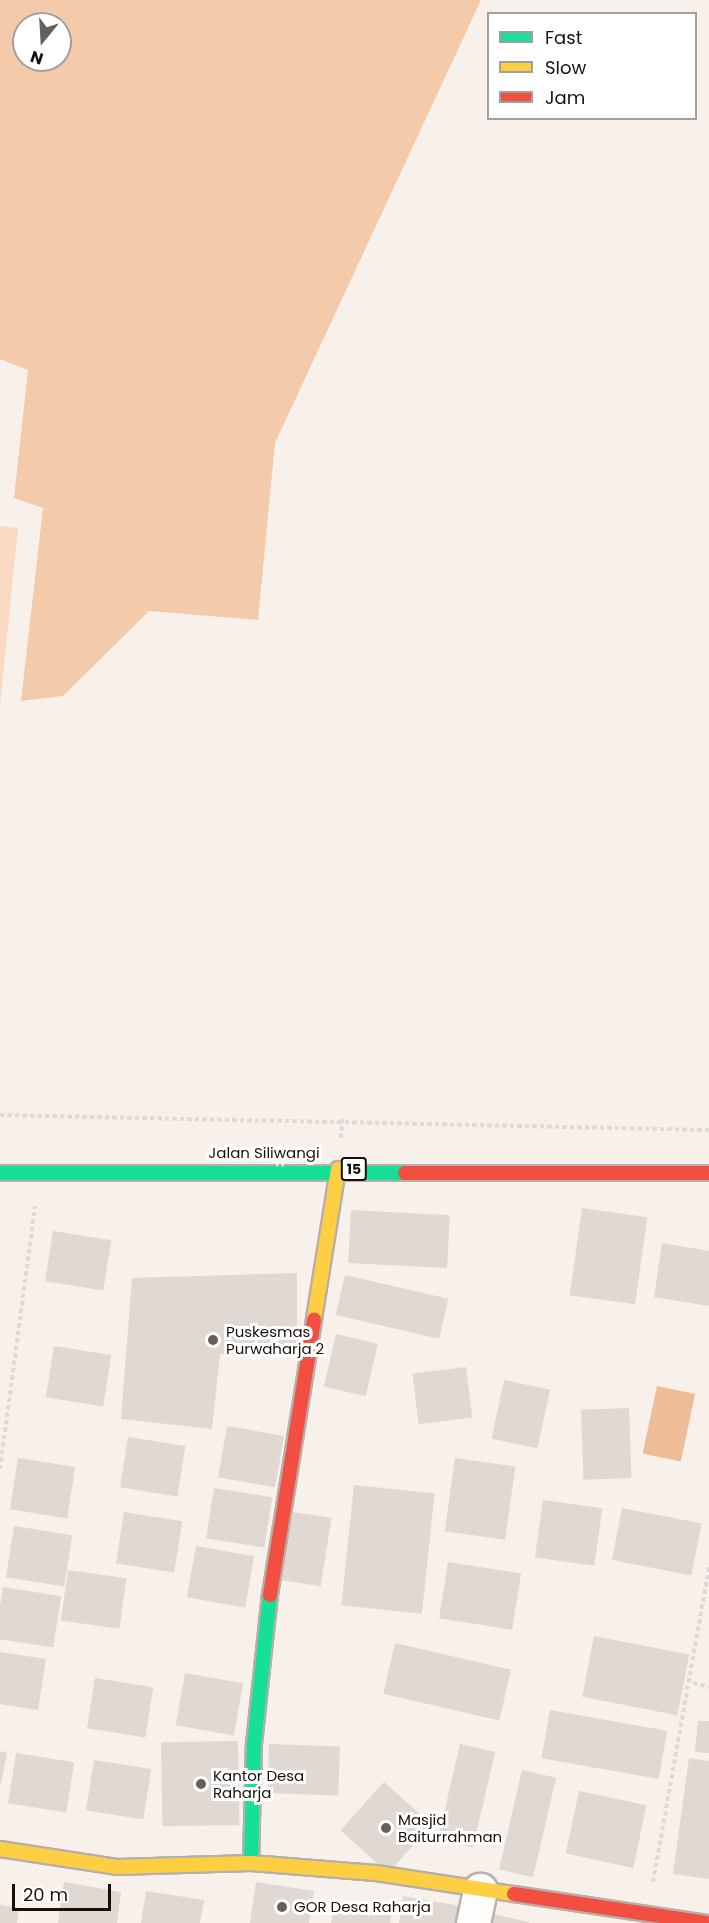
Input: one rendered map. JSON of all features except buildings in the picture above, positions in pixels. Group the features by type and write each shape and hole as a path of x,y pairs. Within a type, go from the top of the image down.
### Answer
{"main road":[{"name":"Jalan Siliwangi","path":"0,1173 338,1169 709,1173"},
{"path":"251,1863 254,1744 269,1599 338,1169"},
{"path":"0,1849 117,1867 251,1863 376,1873 646,1918 707,1923"}],"street":[{"path":"473,1923 480,1890"}],"path":[{"path":"0,1115 709,1130"},
{"path":"0,1470 39,1171"},
{"path":"646,1918 693,1683 709,1567"},
{"path":"693,1683 709,1688"}],"shaded area":[{"path":"0,0 481,0 275,443 258,620 149,611 63,696 21,701 43,508 14,498 28,370 0,359"},
{"path":"0,526 18,528 0,707"},
{"path":"657,1386 695,1394 681,1462 643,1453"}],"traffic: fast":[{"path":"0,1173 405,1173"},
{"path":"251,1863 254,1744 270,1595"}],"traffic: slow":[{"path":"314,1319 338,1169"},
{"path":"0,1849 117,1867 251,1863 376,1873 514,1894"}],"traffic: jam":[{"path":"405,1173 709,1173"},
{"path":"270,1595 314,1319"},
{"path":"514,1894 707,1923"}],"place":[{"name":"Puskesmas Purwaharja 2","path":"213,1340"},
{"name":"Kantor Desa Raharja","path":"201,1784"},
{"name":"Masjid Baiturrahman","path":"386,1828"},
{"name":"GOR Desa Raharja","path":"282,1907"}]}
